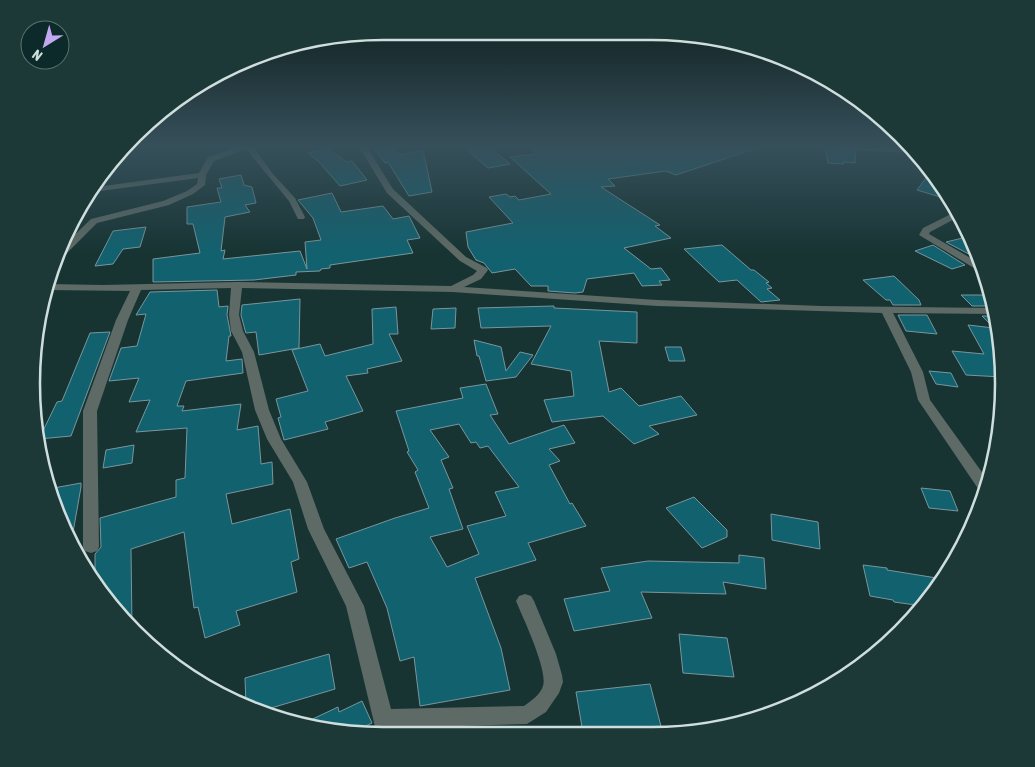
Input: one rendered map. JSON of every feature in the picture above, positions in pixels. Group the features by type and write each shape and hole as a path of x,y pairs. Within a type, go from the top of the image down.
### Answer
{"street":[{"path":"101,189 153,182"},
{"path":"68,247 94,221 113,214 181,198 192,193 201,185 201,182"},
{"path":"276,182 294,200 301,217"},
{"path":"384,182 390,191 463,259 483,270 477,277 452,289"},
{"path":"951,216 926,230 924,235 973,263"},
{"path":"237,285 234,315 237,331 248,352 262,410 274,439 300,482 316,530 355,606 385,727 527,715 544,702 553,682 549,661 524,601"},
{"path":"54,287 237,285 452,289 657,303 987,311"},
{"path":"91,547 90,411 122,320 137,287"},
{"path":"885,309 917,372 924,400 981,481"}],"building":[{"path":"220,182 243,182 244,185 252,187 256,203 245,205 250,212 225,217 221,251 225,250 223,259 300,251 307,269 305,242 321,240 313,218 298,200 332,193 341,212 383,206 393,219 409,216 420,238 407,240 413,253 330,265 330,268 321,269 320,271 296,272 296,275 254,280 153,282 153,259 200,253 193,224 187,224 187,207 221,202 217,188 222,188"},
{"path":"336,182 359,182 340,186"},
{"path":"400,182 430,182 432,192 409,196"},
{"path":"537,182 611,182 615,186 601,187 660,225 655,226 671,238 624,248 651,269 661,268 670,280 659,281 662,285 642,286 634,273 587,279 583,292 548,291 548,286 531,286 515,269 492,273 484,263 476,260 468,247 466,232 513,223 489,197 506,194 510,197 515,196 519,200 551,194"},
{"path":"923,182 929,182 939,197 917,190"},
{"path":"146,227 140,247 123,249 113,264 95,266 113,231"},
{"path":"963,238 970,255 946,242"},
{"path":"722,245 751,270 754,270 769,282 766,283 772,288 767,289 780,300 761,302 737,280 719,282 684,249"},
{"path":"933,245 965,265 952,269 915,251"},
{"path":"894,276 919,300 921,305 893,305 890,300 886,300 863,280"},
{"path":"217,290 219,307 228,306 227,315 231,336 229,336 226,361 242,359 243,373 186,381 177,406 184,406 182,411 241,404 237,430 258,426 261,464 272,462 273,484 226,494 232,524 290,509 299,559 291,562 297,592 236,611 240,625 205,638 198,607 194,608 184,532 131,549 132,617 111,593 95,569 95,554 101,547 100,518 176,497 176,480 185,478 187,428 136,432 150,400 129,402 139,378 109,381 121,348 137,346 146,314 136,315 150,292"},
{"path":"961,295 983,295 986,306 972,306"},
{"path":"300,299 299,348 259,355 256,332 246,333 241,315 242,305"},
{"path":"554,306 554,308 637,312 637,343 599,341 609,392 621,388 639,406 681,396 697,415 649,426 659,434 634,444 603,416 552,422 544,400 574,396 571,371 531,364 551,326 481,328 478,308"},
{"path":"396,307 398,334 389,334 402,361 367,369 368,373 346,376 363,411 325,422 328,429 284,440 278,418 281,417 276,399 308,391 292,350 320,344 325,356 373,344 372,309"},
{"path":"456,308 455,328 431,329 433,309"},
{"path":"898,315 927,315 937,334 906,331"},
{"path":"982,316 988,316 989,323"},
{"path":"968,325 990,328 995,377 966,375 952,351 984,354"},
{"path":"110,332 71,436 45,438 43,430 57,402 62,401 90,333"},
{"path":"474,340 501,347 506,371 520,352 533,355 516,377 486,381 479,356 477,356"},
{"path":"665,347 681,347 685,361 669,361"},
{"path":"929,371 951,373 958,387 936,384"},
{"path":"486,384 498,414 490,415 509,444 564,425 575,443 549,449 560,461 549,465 570,504 572,503 586,526 528,543 536,560 475,578 501,648 510,690 420,706 414,657 400,661 387,608 367,562 349,568 336,539 429,508 415,472 418,470 407,452 409,451 396,411 463,398 460,388","holes":["459,424 471,443 476,442 480,448 488,446 519,487 495,492 506,516 467,526 479,554 447,567 430,537 463,529 449,489 453,488 441,460 449,457 430,430"]},
{"path":"134,445 132,463 103,468 106,450"},
{"path":"81,483 73,531 66,515 56,488"},
{"path":"921,488 950,491 958,511 929,508"},
{"path":"694,497 727,530 727,537 702,548 666,508"},
{"path":"771,514 818,522 820,549 772,540"},
{"path":"739,555 764,558 766,589 723,582 726,594 641,592 652,618 574,631 564,599 610,591 601,568 648,561 739,563"},
{"path":"863,565 935,578 914,605 870,596"},
{"path":"679,634 727,638 734,677 683,673"},
{"path":"329,654 335,689 271,708 246,698 245,678"},
{"path":"650,684 661,727 582,727 576,692"},
{"path":"362,701 372,723 361,726 312,719 338,707 339,712"}]}
